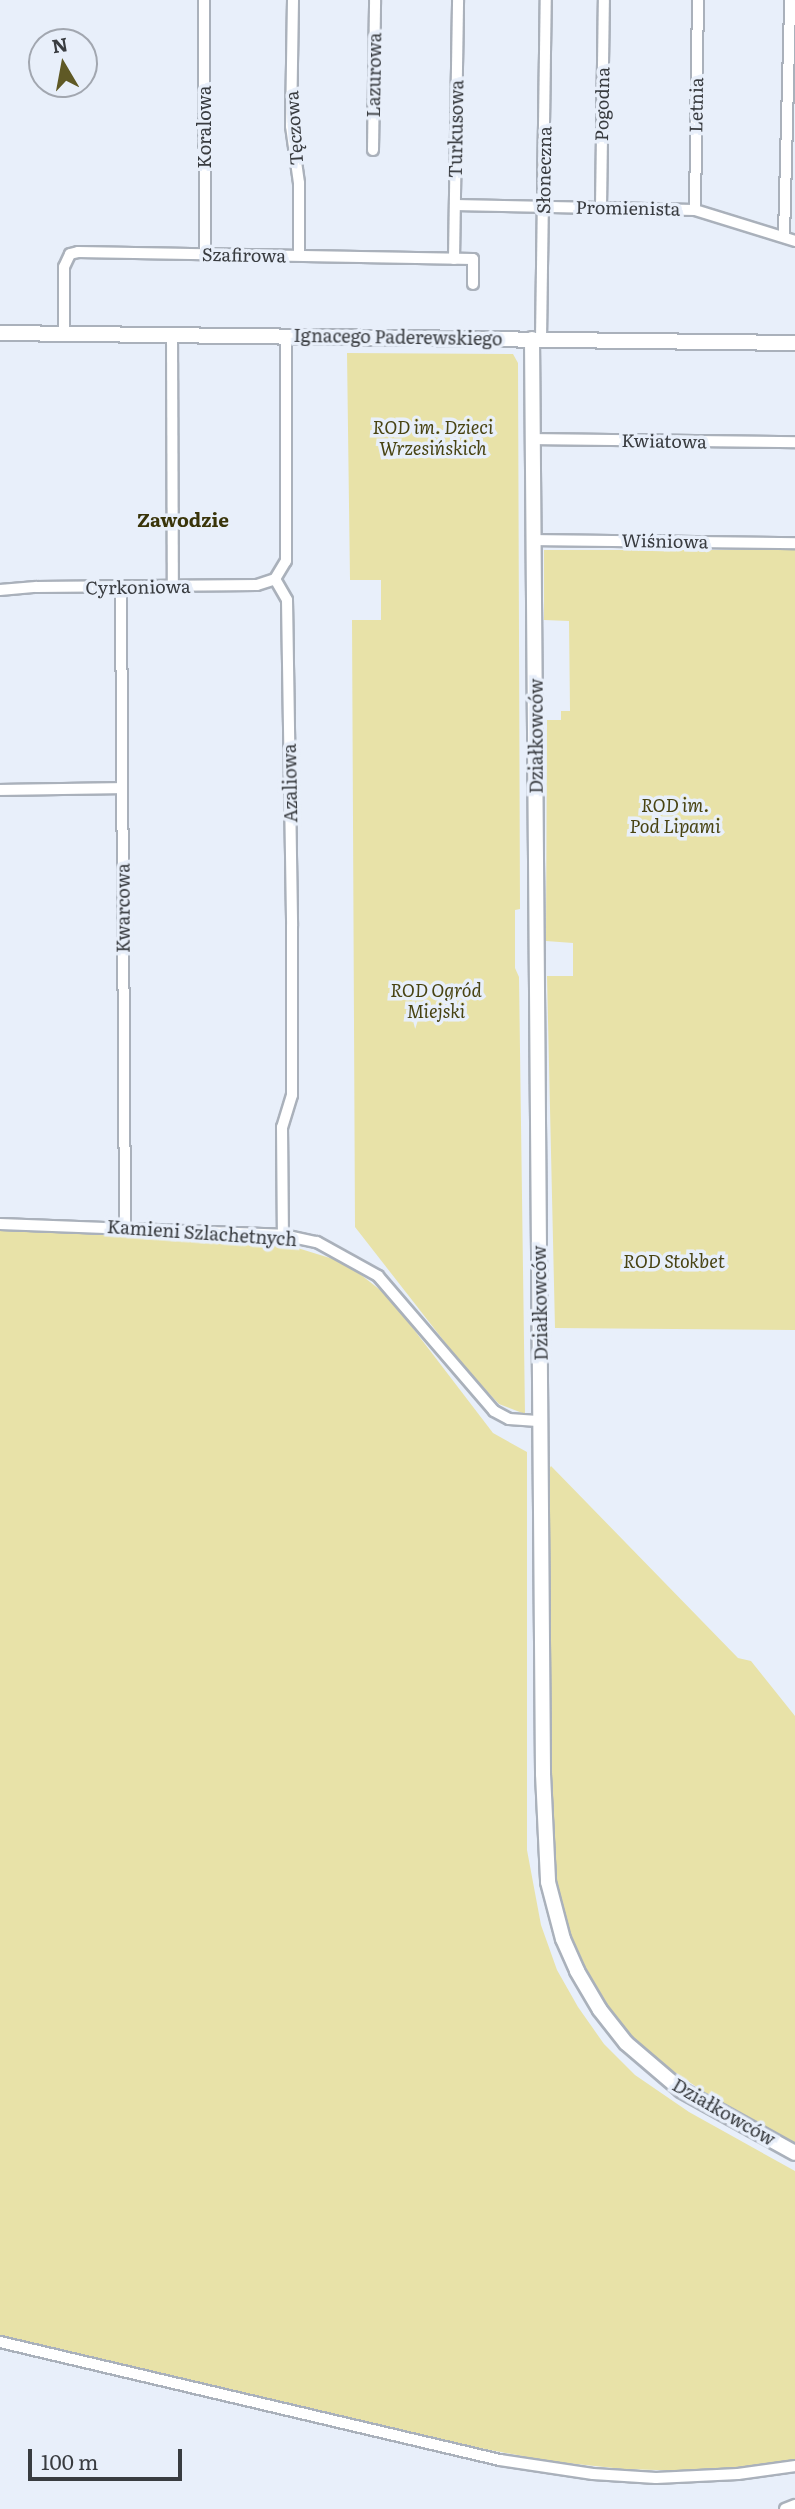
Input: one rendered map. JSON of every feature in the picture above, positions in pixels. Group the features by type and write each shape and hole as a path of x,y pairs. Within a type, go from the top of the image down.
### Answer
{"street":[{"name":"Koralowa","path":"204,0 205,254"},
{"name":"Tęczowa","path":"293,0 290,126 299,183 299,255"},
{"name":"Lazurowa","path":"373,150 376,0"},
{"name":"Turkusowa","path":"454,259 458,0"},
{"name":"Słoneczna","path":"537,339 543,206 546,0"},
{"name":"Pogodna","path":"601,207 604,0"},
{"name":"Letnia","path":"695,210 698,0"},
{"path":"784,236 790,0"},
{"name":"Promienista","path":"455,205 695,210 795,241"},
{"name":"Szafirowa","path":"64,333 64,267 71,254 454,259"},
{"path":"454,259 473,259 473,284"},
{"name":"Ignacego Paderewskiego","path":"0,332 795,343"},
{"path":"172,335 173,587"},
{"path":"275,579 286,561 286,335"},
{"name":"Działkowców","path":"537,339 533,439 541,1421 545,1850 550,1895 563,1939 577,1971 600,2010 645,2062 704,2105 795,2152"},
{"name":"Kwiatowa","path":"533,439 795,442"},
{"name":"Wiśniowa","path":"534,540 795,543"},
{"name":"Cyrkoniowa","path":"0,590 36,587 257,585 275,579"},
{"name":"Azaliowa","path":"275,579 287,600 292,926 292,1095 282,1127 283,1235"},
{"name":"Kwarcowa","path":"121,588 125,1227"},
{"path":"0,790 122,788"},
{"name":"Kamieni Szlachetnych","path":"0,1224 283,1235 317,1242 378,1276 482,1401 509,1419 541,1421"},
{"path":"0,2342 513,2462 593,2474 656,2478 738,2474 795,2466"},
{"path":"786,2509 795,2505"}],"green space":[{"path":"347,353 513,354 518,363 520,909 515,910 515,968 519,977 525,1414 499,1404 465,1368 355,1227 352,620 381,620 381,580 350,580"},
{"path":"544,550 795,550 795,1330 555,1328 547,976 573,976 573,943 546,941 547,720 561,720 561,711 570,711 569,621 544,620"},
{"path":"0,1230 95,1231 275,1241 346,1263 389,1297 493,1433 527,1452 527,1850 541,1925 557,1970 578,2007 604,2044 635,2075 689,2112 795,2171 795,2459 737,2468 691,2471 623,2469 548,2461 459,2444 0,2335"},
{"path":"551,1466 738,1658 751,1661 795,1716 795,2143 701,2090 657,2060 635,2040 615,2016 584,1968 568,1929 556,1886 550,1839 546,1474"}],"district":[{"name":"Zawodzie","path":"183,520"}],"park label":[{"name":"ROD im. Dzieci Wrzesińskich","path":"433,438"},
{"name":"ROD im. Pod Lipami","path":"675,816"},
{"name":"ROD Ogród Miejski","path":"436,1002"},
{"name":"ROD Stokbet","path":"674,1261"}]}
